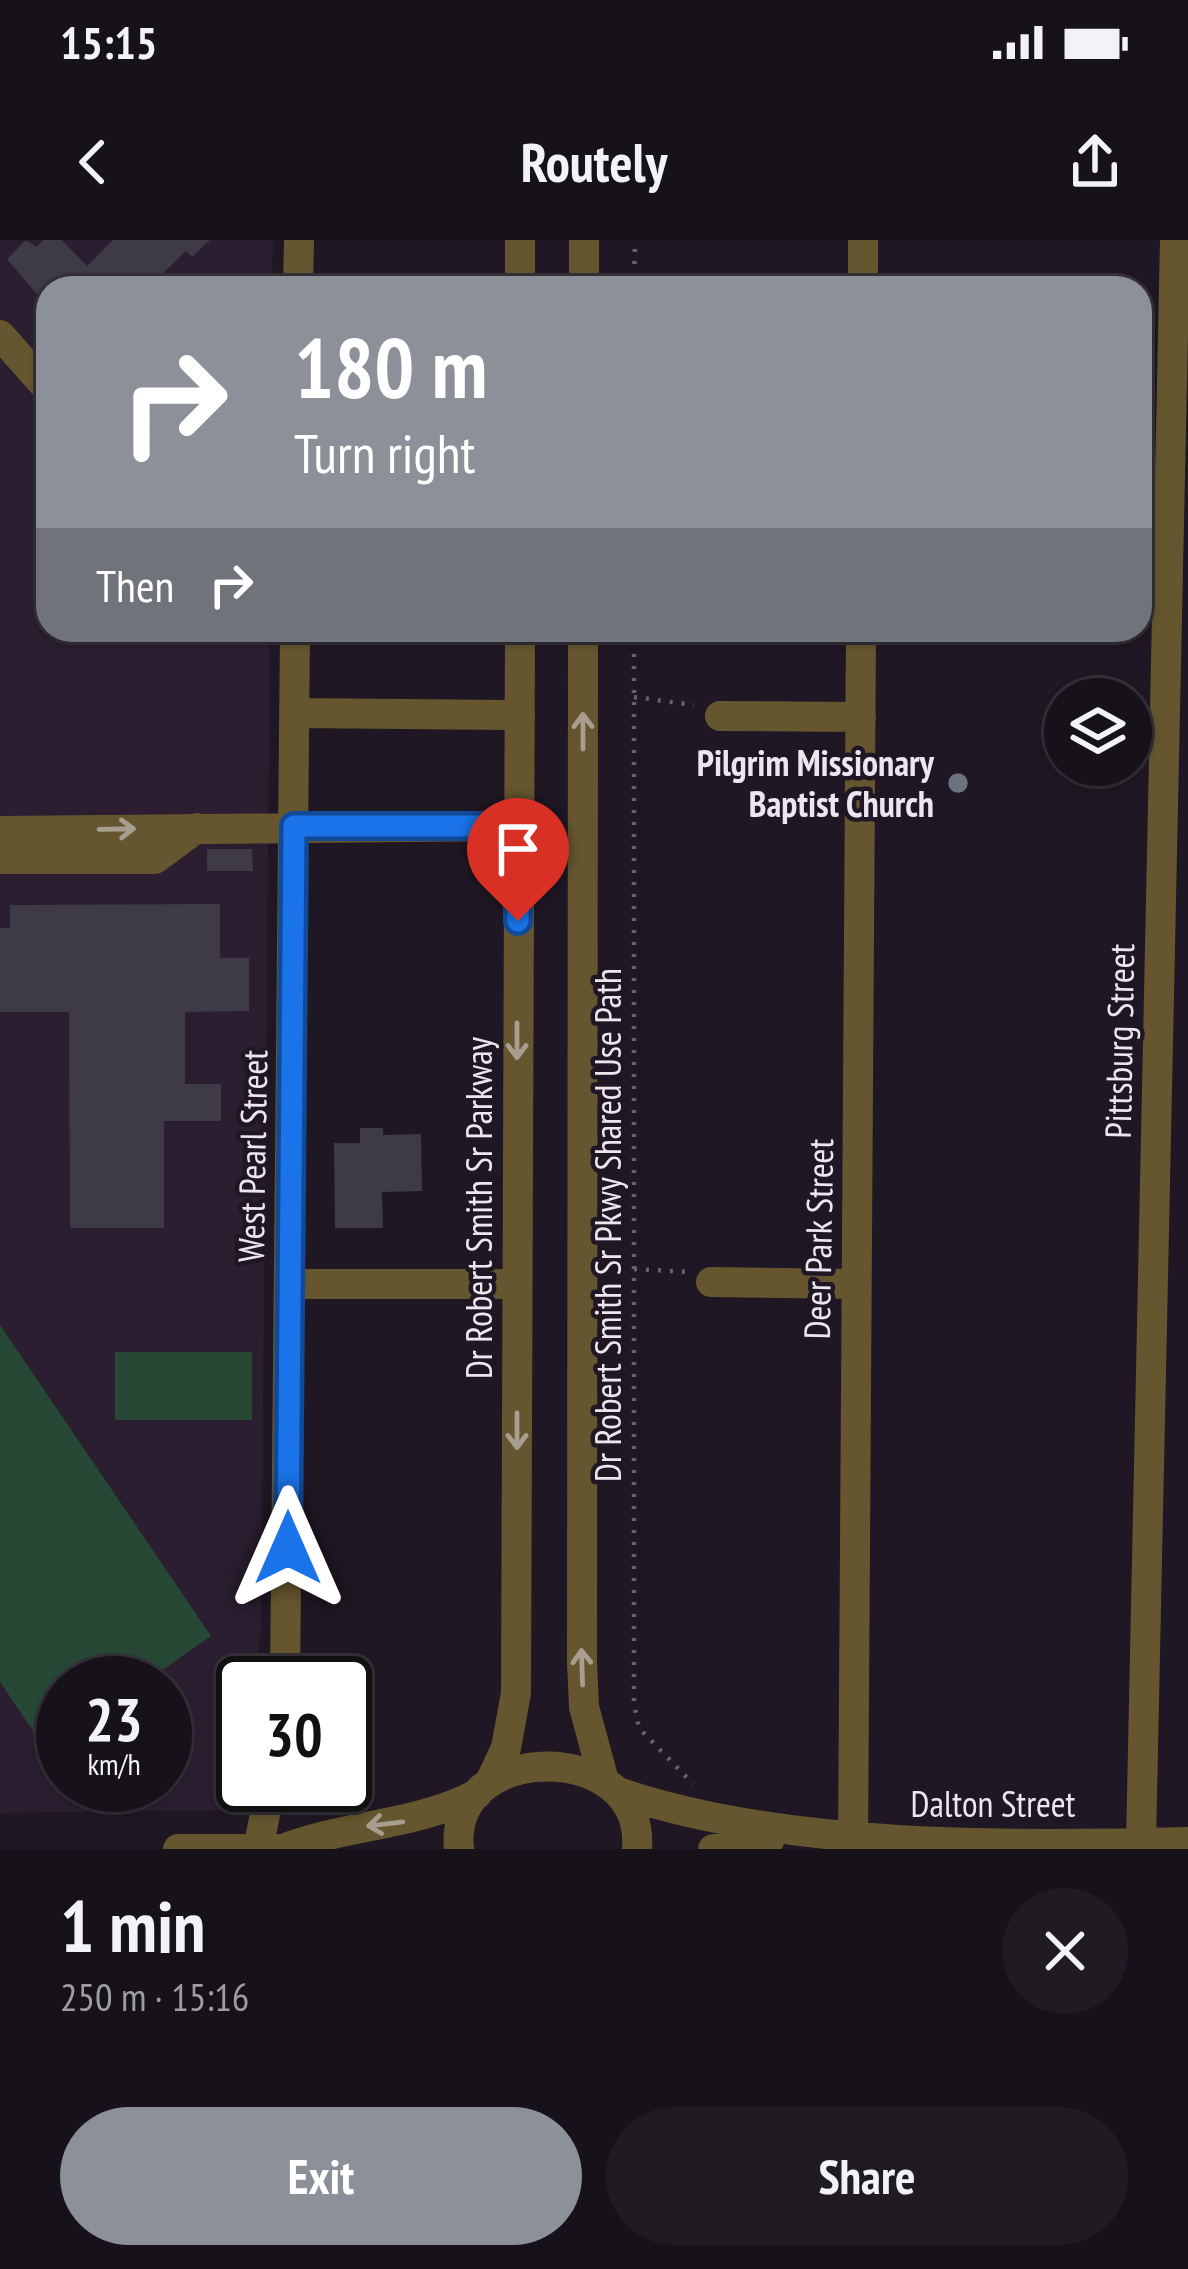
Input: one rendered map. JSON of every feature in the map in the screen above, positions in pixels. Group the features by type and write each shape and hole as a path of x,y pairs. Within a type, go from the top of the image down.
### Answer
{"street":[{"path":"298,276 299,240"},
{"path":"520,240 520,276"},
{"path":"584,240 584,276"},
{"path":"863,240 863,276"},
{"name":"Pittsburg Street","path":"1141,1843 1175,240"},
{"path":"0,335 36,376"},
{"name":"West Pearl Street","path":"285,1656 296,642"},
{"name":"Dr Robert Smith Sr Parkway","path":"459,1849 463,1817 506,1748 516,1693 520,642"},
{"path":"583,642 584,1707 611,1787 634,1817 637,1849"},
{"name":"Deer Park Street","path":"851,1845 861,642"},
{"path":"295,713 520,715"},
{"path":"720,716 861,717"},
{"path":"0,831 518,826"},
{"path":"0,859 155,859 197,828"},
{"path":"711,1282 856,1284"},
{"path":"290,1284 517,1284"},
{"name":"Dalton Street","path":"484,1787 549,1765 693,1820 851,1845 1188,1842"},
{"path":"178,1849 275,1848 337,1829 436,1814 484,1787"},
{"path":"273,1812 275,1848"},
{"name":"Dalton Street","path":"713,1849 799,1837"}],"path":[{"path":"634,240 634,276"},
{"name":"Dr Robert Smith Sr Pkwy Shared Use Path","path":"634,642 634,1704 639,1728 690,1780 697,1796"},
{"path":"634,697 713,706 720,716"},
{"path":"634,1269 705,1272 711,1282"}],"shaded area":[{"path":"0,240 273,240 272,276 36,276 36,642 270,642 258,1656 216,1656 216,1810 192,1811 192,1656 36,1656 36,1812 80,1812 0,1813"}],"green space":[{"path":"0,1325 211,1636 182,1656 36,1656 36,1735 0,1682"},
{"path":"115,1352 252,1352 252,1420 115,1420"}],"building":[{"path":"26,240 37,247 43,240 62,240 87,266 113,240 210,240 192,257 186,251 160,276 36,276 36,293 7,259"},
{"path":"207,849 252,849 253,871 207,871"},
{"path":"220,904 220,958 249,958 249,1011 185,1012 185,1084 221,1084 221,1121 164,1121 164,1228 70,1228 69,1012 0,1012 0,928 10,928 10,905"},
{"path":"360,1128 383,1128 383,1135 421,1134 422,1191 382,1192 383,1228 335,1228 334,1143 360,1143"}],"place":[{"name":"Pilgrim Missionary Baptist Church","path":"958,783"}],"route":[{"path":"288,1548 294,826 518,826 518,921"}]}
